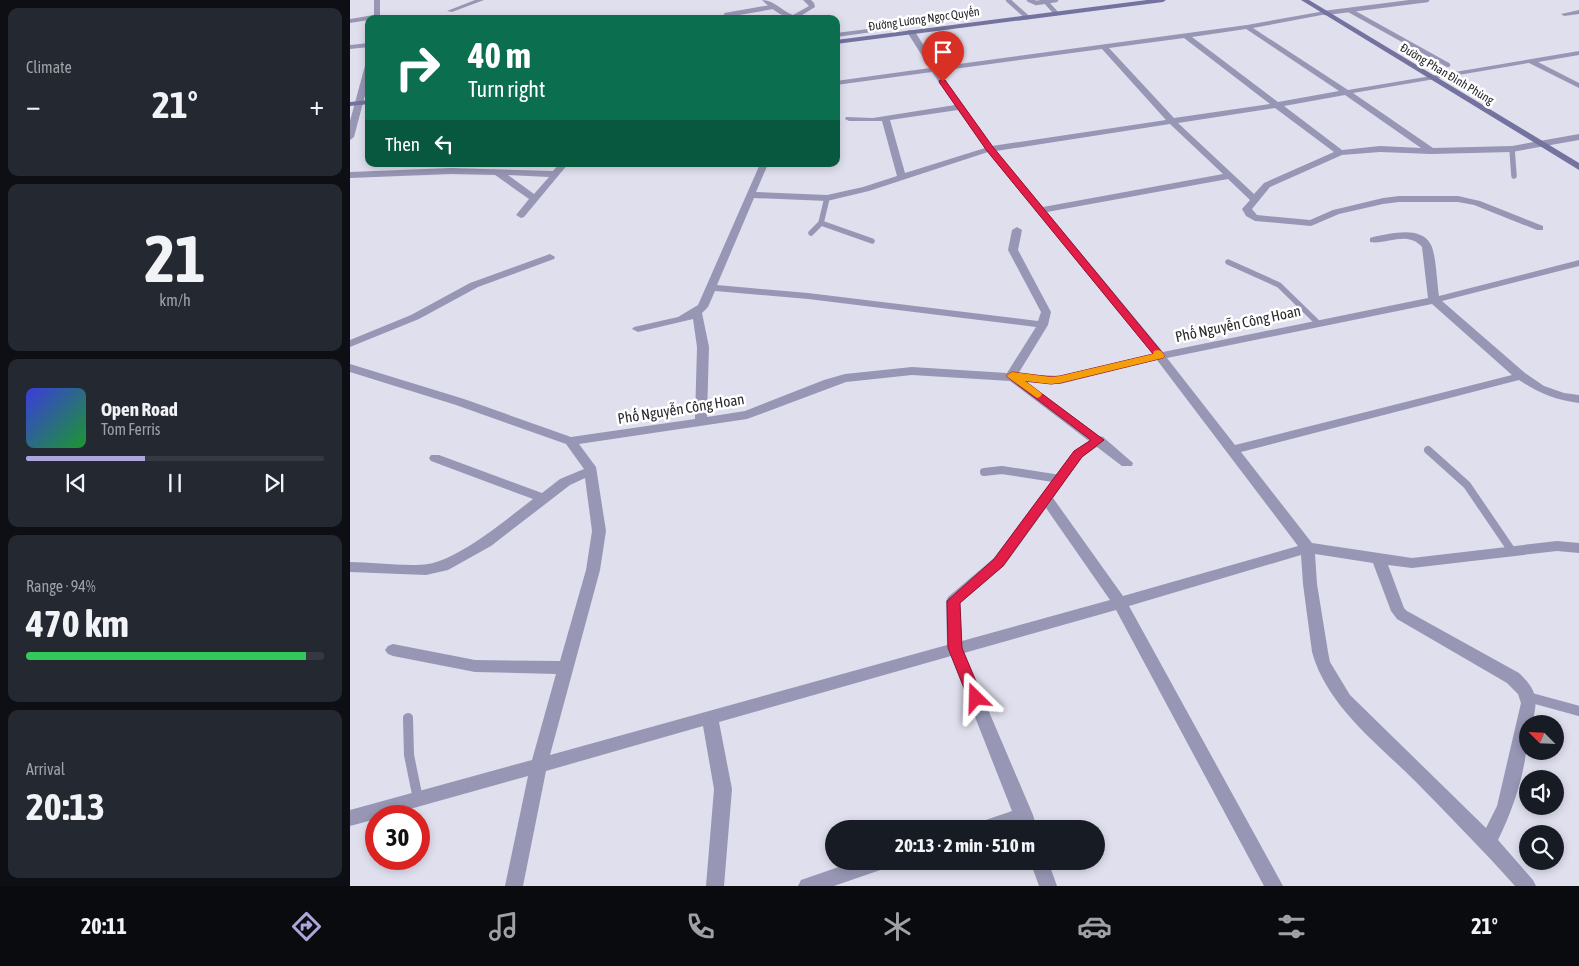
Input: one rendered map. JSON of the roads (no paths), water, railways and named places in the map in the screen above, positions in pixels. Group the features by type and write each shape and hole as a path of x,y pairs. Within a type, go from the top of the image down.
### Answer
{"street":[{"path":"377,0 377,15"},
{"path":"450,0 450,15"},
{"path":"450,11 481,0"},
{"path":"764,0 772,7 788,15"},
{"path":"800,15 812,7 812,4 806,0"},
{"name":"Đường Lương Ngọc Quyến","path":"840,41 1163,0"},
{"name":"Đường Phan Đình Phùng","path":"1304,0 1579,167"},
{"path":"1564,14 1579,12"},
{"path":"840,82 1247,27 1326,13"},
{"path":"350,21 365,19"},
{"path":"840,34 900,27"},
{"path":"1247,27 1431,151"},
{"path":"911,32 934,69 990,149 1160,356 1308,548 1310,584 1320,652 1323,663 1344,700 1488,842 1527,886"},
{"path":"1185,35 1340,153"},
{"path":"350,46 365,45"},
{"path":"1103,46 1172,121 1255,200"},
{"path":"750,195 827,198 866,189 990,149 1277,105 1429,77 1579,53"},
{"path":"1566,55 1579,62"},
{"path":"1532,61 1579,86"},
{"path":"350,138 365,80"},
{"path":"849,119 868,120 960,107"},
{"path":"885,118 902,177"},
{"path":"1540,228 1477,202 1458,199 1399,199 1383,201 1336,212 1311,223 1255,218 1249,214 1247,209 1267,185 1340,153 1380,149 1431,151 1512,149 1579,138"},
{"path":"521,215 562,167"},
{"path":"638,329 697,313 704,307 763,167"},
{"path":"350,175 451,171 556,174"},
{"path":"497,172 535,199"},
{"path":"1041,210 1229,176"},
{"path":"1017,230 1013,250 1046,312 1043,325 1012,376 1127,463"},
{"path":"1373,240 1407,236 1425,242 1428,246 1434,300 1521,376 1540,389 1562,397 1579,399"},
{"path":"350,344 415,316 474,285 550,257"},
{"name":"Phố Nguyễn Công Hoan","path":"350,368 460,402 570,442 758,412 828,383 845,378 912,371 1012,376 1051,381 1060,380 1160,356 1434,300 1579,264"},
{"path":"711,288 808,296 1043,325"},
{"path":"697,313 704,347 701,422"},
{"path":"1232,450 1521,376"},
{"path":"1025,820 955,648 953,601 999,562 1078,454 1099,440"},
{"path":"514,886 539,765 593,570 599,531 590,472 586,461 570,442"},
{"path":"435,458 543,498"},
{"path":"350,568 426,570 443,566 486,542 565,482 590,472"},
{"path":"1046,498 1120,603 1274,886"},
{"path":"350,818 1120,603 1308,548 1378,558 1424,562 1558,546 1579,548"},
{"path":"1378,558 1398,611 1402,615 1513,678 1524,687 1528,697 1529,703 1505,807 1488,842"},
{"path":"393,650 475,666 566,668"},
{"path":"710,718 723,789 715,886"},
{"path":"807,886 856,870"},
{"path":"1042,870 1048,886"}],"lane":[{"path":"1008,0 1026,17"},
{"path":"1029,0 1036,3 1056,0"},
{"path":"1326,13 1427,0"},
{"path":"1046,2 1056,13"},
{"path":"726,15 772,7"},
{"path":"1349,10 1448,65"},
{"path":"1512,149 1514,176"},
{"path":"811,233 822,223 827,198"},
{"path":"822,223 872,241"},
{"path":"1228,262 1289,293 1318,323"},
{"path":"1428,450 1467,484 1512,551"},
{"path":"984,472 1002,470 1060,479"},
{"path":"1528,697 1579,711"},
{"path":"408,718 409,755 418,799"}]}
